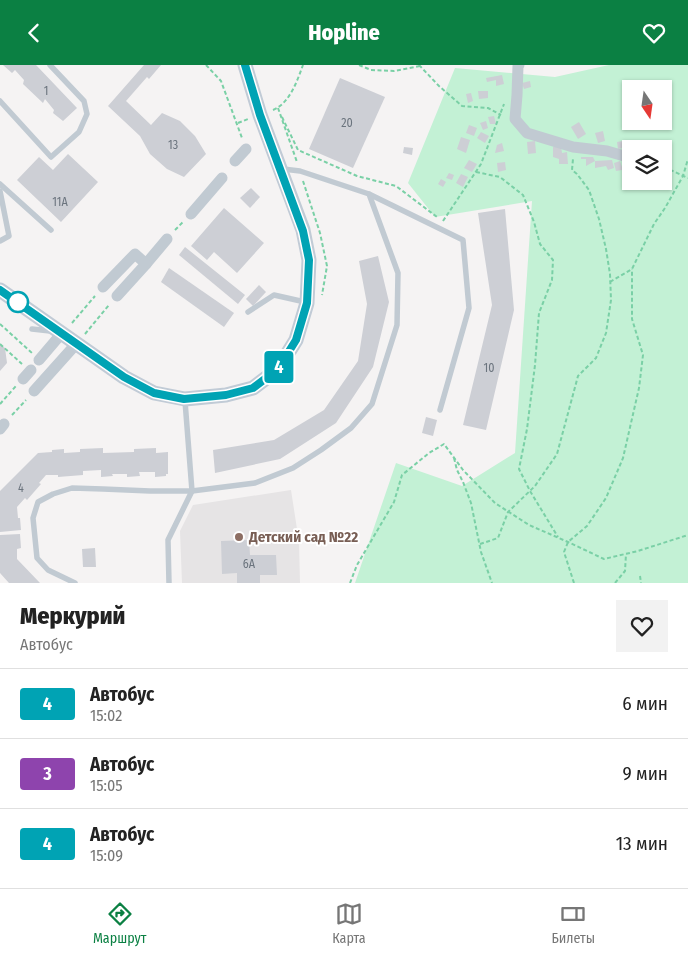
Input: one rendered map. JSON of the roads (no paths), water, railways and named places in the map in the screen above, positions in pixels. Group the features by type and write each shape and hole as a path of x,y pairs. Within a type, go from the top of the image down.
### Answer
{"street":[{"path":"0,290 124,377 154,393 184,399 226,395 253,388 278,369 296,340 314,300 303,231 260,115 245,65"},
{"path":"518,65 515,119 527,133 573,147 607,151 622,155"},
{"path":"235,161 246,149"},
{"path":"190,214 222,178"},
{"path":"117,296 167,239"},
{"path":"103,287 135,253 146,264"},
{"path":"39,360 62,333"},
{"path":"34,391 76,343"}],"lane":[{"path":"0,101 51,157 79,132 87,114 84,101 50,65"},
{"path":"281,169 300,171 369,194 463,240 469,308 440,410"},
{"path":"0,184 51,230"},
{"path":"0,191 10,237 0,241"},
{"path":"75,583 48,570 37,558 33,518 38,503 53,493 72,488 192,491 255,483 293,468 321,450 351,428 372,404 396,325 398,273 369,194"},
{"path":"248,312 274,295 314,300"},
{"path":"32,329 62,333"},
{"path":"169,583 168,540 192,491 184,399"}],"place":[{"name":"Детский сад №22","path":"239,537"}]}
